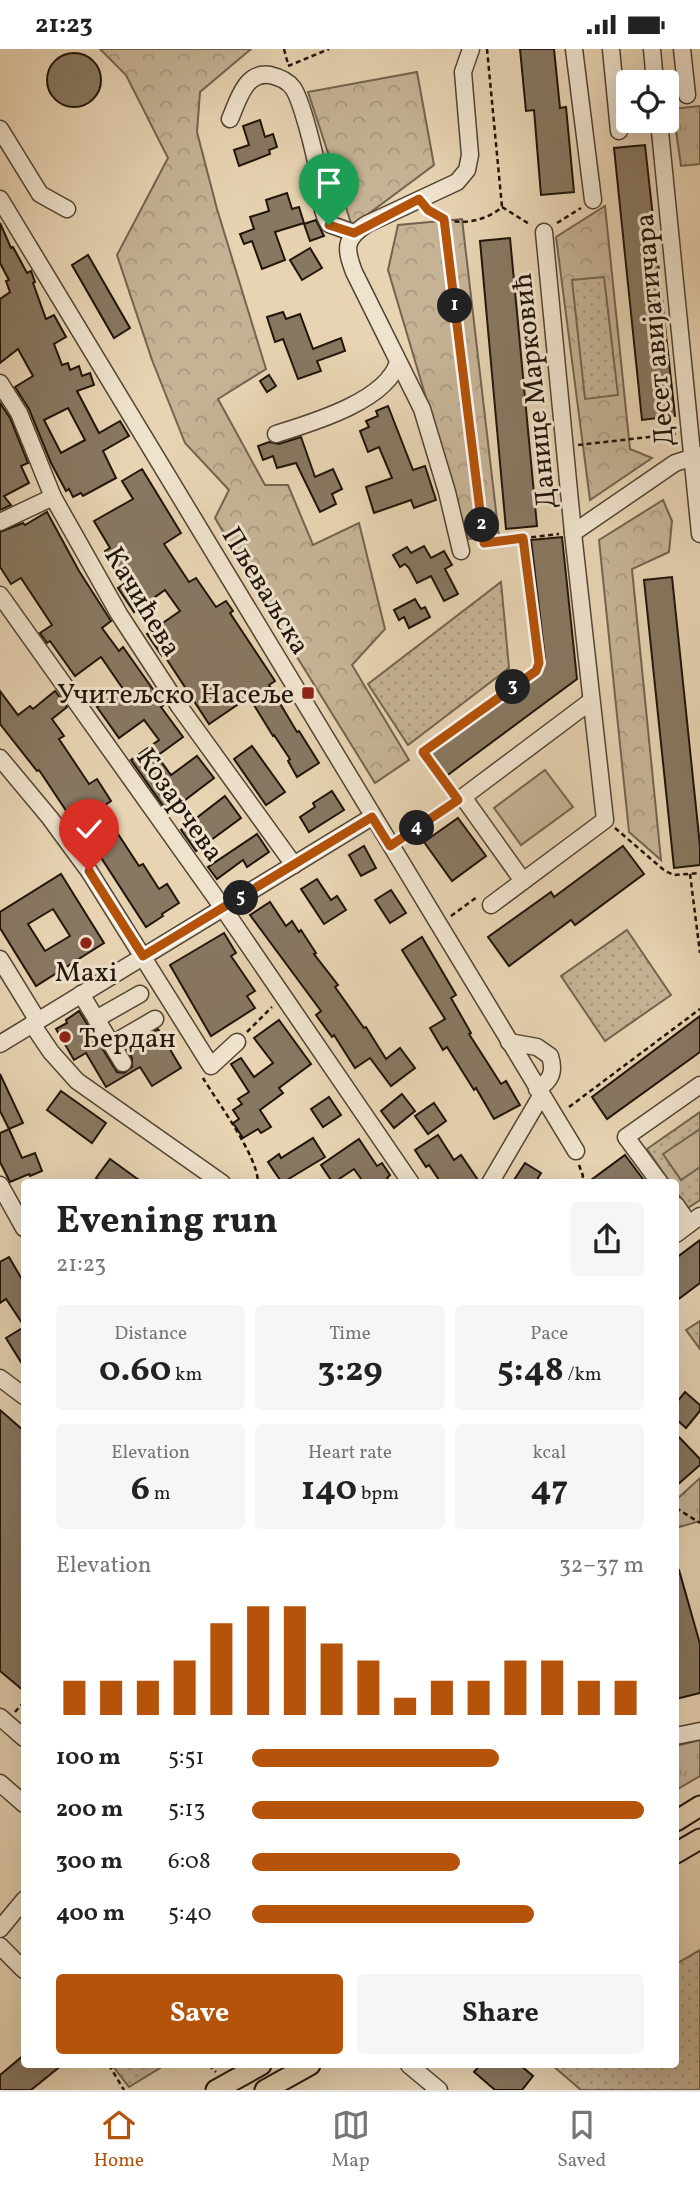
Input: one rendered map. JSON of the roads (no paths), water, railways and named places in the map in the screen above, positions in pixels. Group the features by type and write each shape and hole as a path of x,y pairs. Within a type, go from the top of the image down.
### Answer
{"main road":[{"path":"679,1819 700,1806"},
{"path":"679,1851 700,1839"},
{"path":"216,2081 253,2068"},
{"path":"265,2090 305,2068"}],"street":[{"path":"461,551 430,431 412,386 354,272 347,249 354,233 457,182 467,170 470,155 463,72 471,49"},
{"path":"574,49 593,200"},
{"path":"611,49 616,100"},
{"path":"652,49 654,70"},
{"path":"682,49 687,95"},
{"path":"230,119 245,85 252,79 265,74 278,76 287,82 297,96 317,169 322,213 329,225 354,233"},
{"path":"0,129 40,194 67,209"},
{"name":"Десет авијатичара","path":"660,133 696,456 700,534"},
{"name":"Пљеваљска","path":"0,199 576,1151"},
{"name":"Данице Марковић","path":"523,881 605,820 573,533 544,232"},
{"path":"276,435 336,414 384,385 394,374 398,362"},
{"name":"Качићева","path":"0,383 19,414 53,496 143,652 294,865"},
{"path":"573,533 675,463 696,456"},
{"path":"0,523 53,496"},
{"name":"Козарчева","path":"0,595 223,908 408,1179"},
{"path":"486,899 523,881 463,797 591,701"},
{"path":"0,758 77,855 211,1066 237,1042"},
{"path":"0,1044 372,817"},
{"path":"0,959 51,1052 77,1081 216,1179"},
{"path":"81,994 123,1063"},
{"path":"96,1019 140,994"},
{"path":"112,1044 155,1020"},
{"path":"492,1179 553,1072 550,1056 537,1047 509,1042"},
{"path":"657,1179 626,1137 700,1085"},
{"path":"0,1185 21,1224"},
{"path":"679,1207 695,1220 679,1232"},
{"path":"0,1378 21,1394"},
{"path":"7,1715 21,1734"},
{"path":"679,1735 700,1731"},
{"path":"0,1783 21,1801"},
{"path":"0,1930 21,1903"},
{"path":"0,1946 21,1968"},
{"path":"413,2068 439,2090"}],"place":[{"name":"Учитељско Насеље","path":"308,693"},
{"name":"Maxi","path":"86,943"},
{"name":"Ђердан","path":"65,1037"}]}
